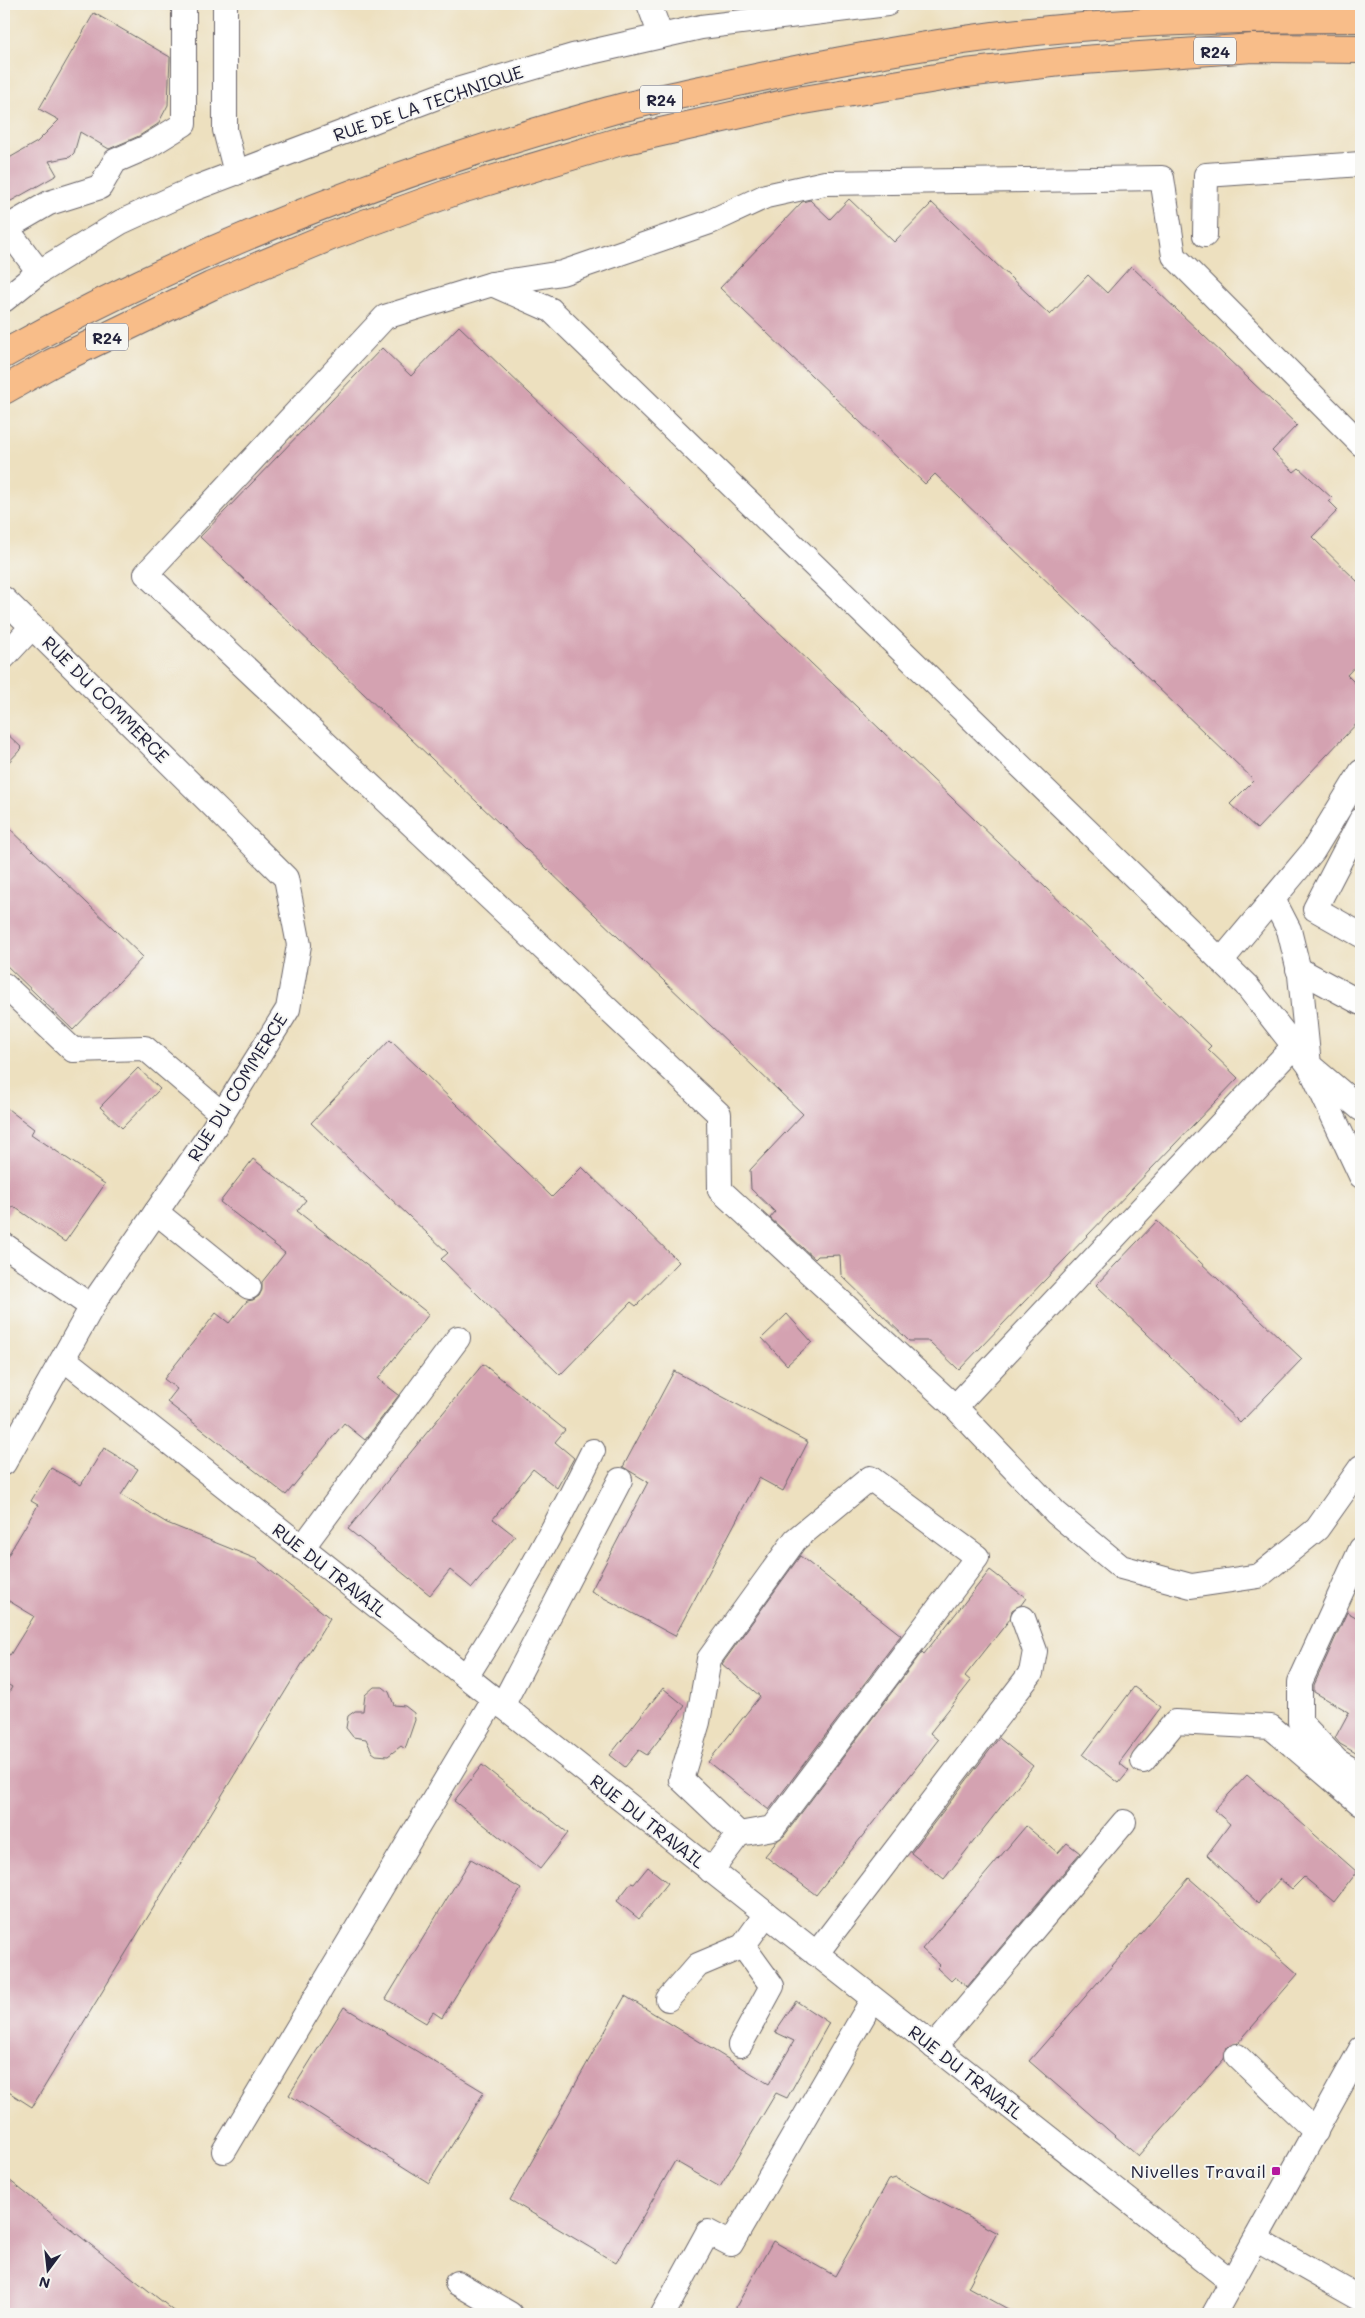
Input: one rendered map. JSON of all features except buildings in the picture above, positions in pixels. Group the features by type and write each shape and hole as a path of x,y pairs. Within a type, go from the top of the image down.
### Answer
{"highway":[{"name":"R24","path":"4,354 36,336 214,249 445,160 612,110 793,69 966,40 1067,29 1250,18 1361,18"},
{"name":"R24","path":"4,390 52,363 211,286 331,236 458,190 621,141 798,101 966,73 1069,61 1253,48 1361,49"}],"street":[{"path":"39,272 5,226 50,203 100,187 115,161 144,148 184,124 184,4"},
{"path":"225,4 225,130 236,173"},
{"path":"649,4 661,36"},
{"name":"RUE DE LA TECHNIQUE","path":"4,300 39,272 121,222 236,173 450,92 573,56 701,27 887,4"},
{"path":"1205,235 1206,175 1361,164"},
{"path":"1361,444 1174,256 1162,178 825,183 766,196 710,222 562,273 492,284 385,316 146,574 718,1114 720,1190 955,1407 1056,1513 1121,1567 1191,1586 1259,1576 1317,1529 1361,1467"},
{"path":"492,284 551,310 1221,961 1246,986 1309,1065 1361,1109"},
{"name":"RUE DU COMMERCE","path":"4,599 286,878 299,945 288,1009 222,1114 92,1307 64,1359 6,1455"},
{"path":"4,657 32,627"},
{"path":"1221,961 1313,852 1361,772"},
{"path":"1361,820 1315,910 1361,935"},
{"path":"1273,899 1289,930 1298,969 1309,1065 1361,1176"},
{"path":"1298,969 1361,1003"},
{"path":"4,985 73,1050 145,1048 222,1114"},
{"path":"955,1407 1294,1046"},
{"path":"156,1212 249,1287"},
{"path":"4,1245 92,1307"},
{"path":"302,1548 458,1338"},
{"name":"RUE DU TRAVAIL","path":"64,1359 1232,2282"},
{"path":"466,1677 509,1610 554,1530 593,1451"},
{"path":"711,1871 740,1834 774,1828 977,1557 870,1478 796,1540 709,1659 698,1722 681,1779 740,1834"},
{"path":"224,2151 498,1702 620,1480"},
{"path":"1361,1550 1300,1682 1300,1722 1338,1761 1361,1775"},
{"path":"816,1954 1031,1673 1034,1651 1023,1618"},
{"path":"1143,1761 1175,1722 1271,1727 1361,1804"},
{"path":"934,2047 1124,1822"},
{"path":"668,1999 698,1965 743,1946 766,1914"},
{"path":"740,2045 772,1986 743,1946"},
{"path":"663,2314 708,2232 731,2244 873,1999"},
{"path":"1214,2314 1257,2240 1361,2049"},
{"path":"1237,2056 1316,2132"},
{"path":"1257,2240 1361,2299"},
{"path":"457,2282 510,2314"}],"place":[{"name":"Nivelles Travail","path":"1276,2171"}]}
